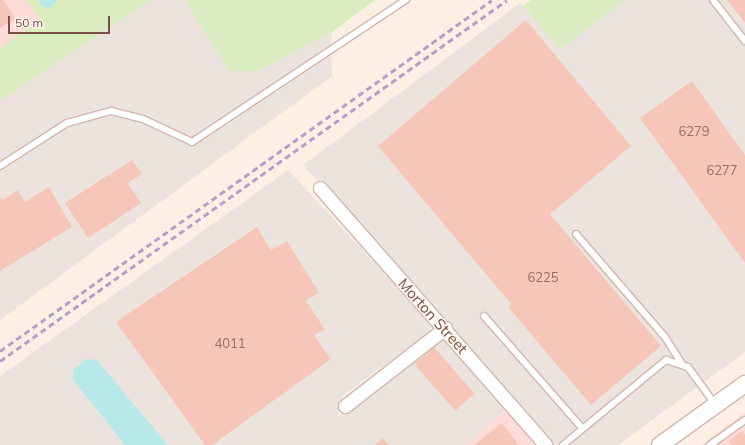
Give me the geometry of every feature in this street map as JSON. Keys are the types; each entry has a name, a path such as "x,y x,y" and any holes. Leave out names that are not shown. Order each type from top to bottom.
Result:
{"street":[{"name":"Morton Street","path":"320,188 546,445"},
{"path":"345,406 444,328"},
{"path":"660,445 745,384"}],"lane":[{"path":"0,166 67,123 111,111 143,119 192,142 406,0"},
{"path":"713,0 745,41"},
{"path":"576,234 665,337 682,364"},
{"path":"484,316 582,428"},
{"path":"563,445 666,360 688,367 716,405"},
{"path":"710,445 745,420"}],"shaded area":[{"path":"0,0 26,0 41,19 0,48"},
{"path":"151,0 185,0 229,71 257,71 331,33 332,76 0,320 0,101"},
{"path":"624,0 745,0 745,352 618,445 557,445 541,432 303,165 520,3 561,49"},
{"path":"288,170 431,324 429,333 343,395 337,418 433,341 445,338 507,409 466,445 168,445 97,360 73,380 125,445 0,445 0,376"},
{"path":"507,409 536,445 466,445"},
{"path":"745,413 745,445 701,445"}],"green space":[{"path":"26,0 38,0 42,6 49,8 58,0 151,0 0,101 0,48 41,19"},
{"path":"185,0 375,0 331,33 257,71 229,71"},
{"path":"531,0 624,0 561,49 523,6"}],"water":[{"path":"38,0 58,0 49,8 42,6"},
{"path":"87,359 97,360 168,445 125,445 73,380 73,370"}],"building":[{"path":"0,0 4,0 15,19 0,28"},
{"path":"727,0 745,0 745,23"},
{"path":"526,20 631,146 550,214 661,346 591,405 508,307 511,304 378,146"},
{"path":"692,81 745,155 745,263 640,118"},
{"path":"132,160 142,174 128,183 141,203 88,238 65,203"},
{"path":"49,187 72,227 0,271 0,197 2,200 18,190 25,202"},
{"path":"257,227 271,250 287,241 319,293 306,300 325,330 314,335 331,359 212,445 205,445 116,322"},
{"path":"434,347 475,394 455,411 414,364"},
{"path":"502,423 519,445 474,445"},
{"path":"742,431 745,434 745,445 732,445 729,441"},
{"path":"383,438 389,445 375,445"}],"railway":[{"path":"0,351 492,0"},
{"path":"0,361 507,0"}]}
